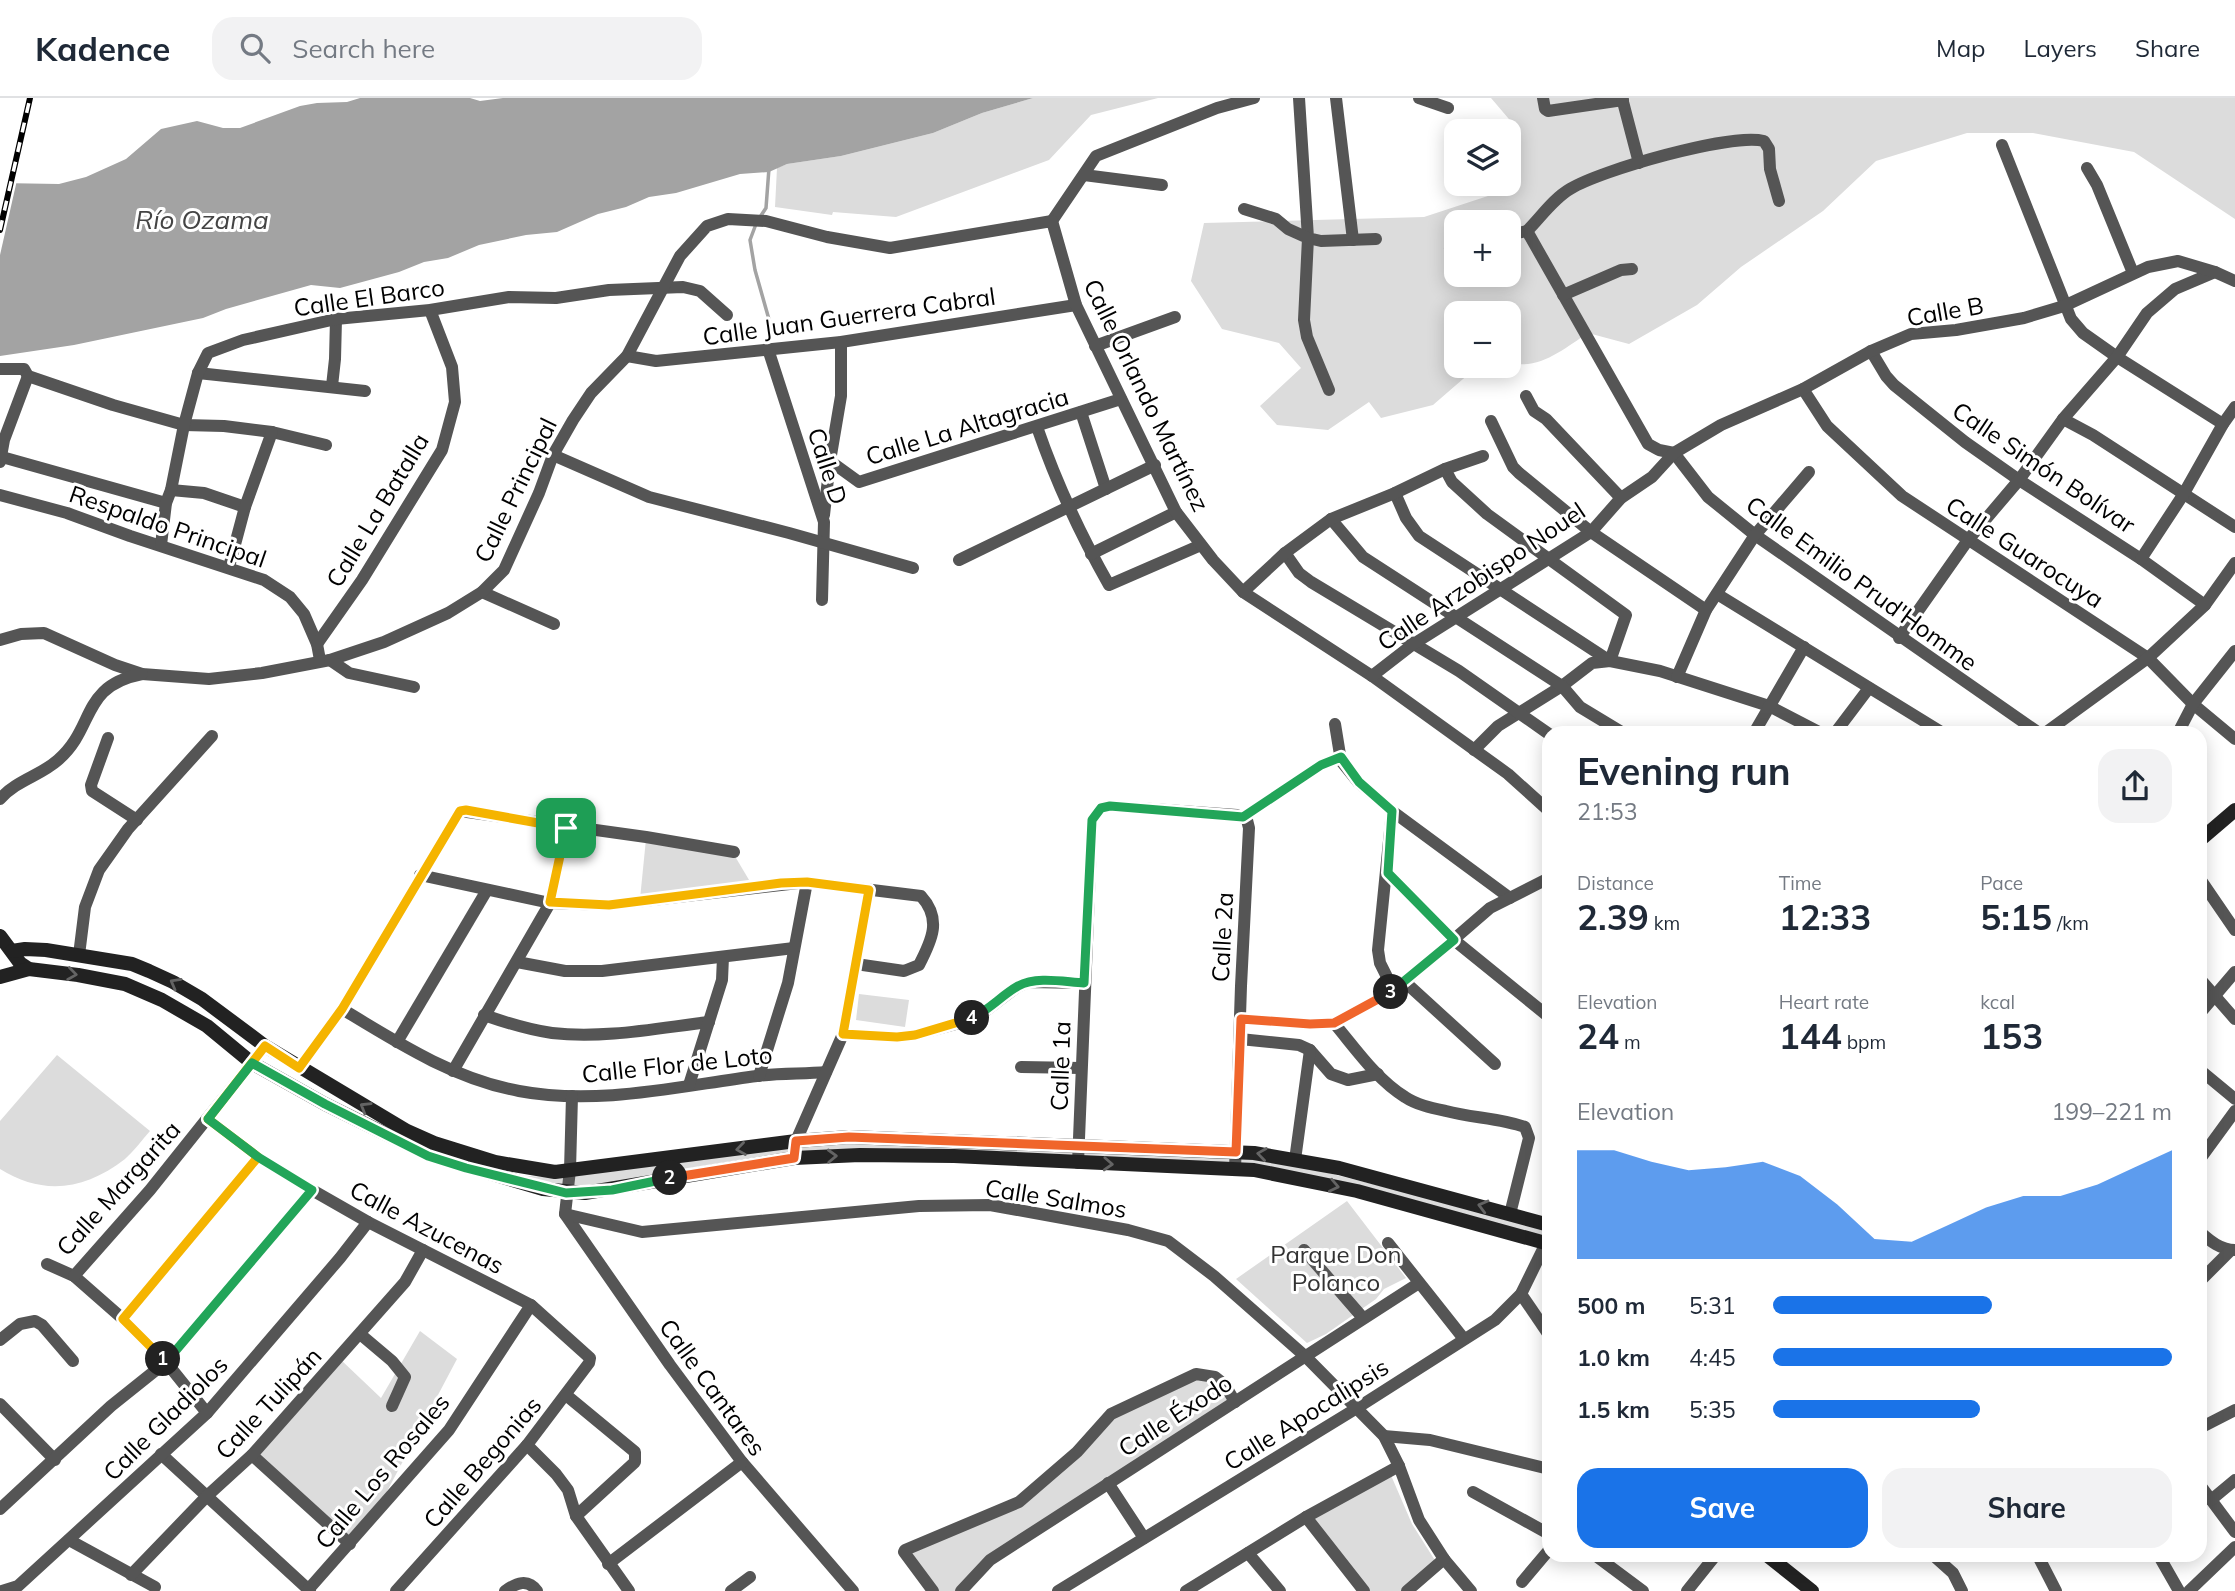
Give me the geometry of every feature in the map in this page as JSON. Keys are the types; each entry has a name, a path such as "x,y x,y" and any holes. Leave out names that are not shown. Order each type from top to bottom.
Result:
{"main road":[{"path":"2207,835 2233,815"},
{"path":"0,936 20,963 29,969"},
{"path":"12,951 47,950 132,964 173,982 202,999 265,1046 398,1126 434,1143 495,1162 555,1172 796,1141 849,1137 1236,1152 1339,1168 1542,1223"},
{"path":"0,977 29,969 125,984 162,1000 206,1026 252,1063 325,1104 428,1156 566,1193 612,1190 794,1158 860,1155 1254,1170 1357,1191 1542,1239"},
{"path":"1776,1562 1812,1591"}],"street":[{"path":"1052,221 1096,156 1217,108 1254,98"},
{"path":"1299,98 1308,238 1304,320 1307,337 1329,390"},
{"path":"1336,98 1353,240"},
{"path":"1419,98 1448,108"},
{"path":"1543,98 1545,110 1548,111 1622,99 1639,163"},
{"path":"1521,232 1527,231 1568,190 1581,183 1683,150 1751,138 1764,141 1769,149 1770,169 1779,201"},
{"path":"2002,145 2071,319 2083,333 2117,357 2223,424"},
{"path":"2087,168 2097,185 2133,273"},
{"path":"1084,175 1161,185"},
{"path":"1244,209 1276,219 1288,229 1321,241 1376,239"},
{"name":"Calle Principal","path":"0,640 21,634 44,634 142,674 209,679 262,673 325,660 384,642 448,613 482,592 504,570 539,494 553,455 591,393 627,356 680,256 706,226 728,219 766,220 827,237 890,248 1052,221"},
{"name":"Calle Orlando Martínez","path":"1052,221 1076,305 1176,512 1201,545 1243,592 1372,676 1508,774 1542,805"},
{"path":"1527,231 1648,444 1674,453"},
{"name":"Calle B","path":"1674,453 1721,425 1803,389 1871,351 1911,334 1956,330 2024,318 2064,306 2148,267 2178,261 2235,281"},
{"path":"1563,295 1621,270 1632,269"},
{"path":"1899,638 1968,540 2019,480 2063,419 2117,357 2147,313 2175,289 2215,272"},
{"name":"Calle El Barco","path":"161,545 166,503 184,425 198,373 208,353 243,340 336,318 430,310 509,297 556,298 609,290 683,287 700,291 727,315"},
{"name":"Calle Juan Guerrera Cabral","path":"627,356 656,361 841,342 1076,305"},
{"name":"Calle La Batalla","path":"317,643 362,580 442,450 455,402 452,368 430,310"},
{"path":"1095,346 1175,317"},
{"path":"332,386 336,318"},
{"path":"824,522 830,461 842,396 841,342"},
{"name":"Calle D","path":"768,349 824,522 821,600"},
{"name":"Calle Simón Bolívar","path":"1871,351 1894,385 1965,442 2205,605"},
{"path":"0,369 24,369 28,376 113,405 184,425 224,426 272,432 326,445"},
{"path":"198,373 365,391"},
{"path":"28,376 4,440 1,459 166,503"},
{"name":"Calle Guarocuya","path":"1803,389 1827,426 1902,496 2148,658 2193,704 2235,739"},
{"path":"1526,396 1534,411 1546,419 1621,498"},
{"name":"Calle La Altagracia","path":"830,461 859,482 1121,399"},
{"path":"2141,559 2235,407"},
{"path":"1081,412 1106,489"},
{"path":"2063,419 2094,435 2235,527"},
{"path":"1491,421 1513,467 1591,532 1706,610"},
{"path":"1037,427 1068,508 1109,585 1201,545"},
{"path":"229,568 245,507 272,432"},
{"name":"Calle Arzobispo Nouel","path":"1372,676 1412,645 1591,532 1621,498 1652,477 1674,453"},
{"name":"Calle Emilio Prud'Homme","path":"1674,453 1708,497 1755,535 2029,726"},
{"path":"553,455 649,497 913,568"},
{"path":"1243,592 1285,553 1331,519 1482,456"},
{"path":"959,561 1155,466"},
{"path":"1445,470 1452,482 1487,514 1626,614 1611,662"},
{"path":"1677,677 1706,610 1755,535 1809,472"},
{"path":"171,489 204,493 245,507"},
{"path":"1395,493 1406,518 1419,536 1611,662"},
{"name":"Respaldo Principal","path":"0,495 67,513 264,580 290,597 304,614 325,660"},
{"path":"1091,554 1176,512"},
{"path":"1331,519 1363,557 1562,686 1580,707 1611,726"},
{"path":"1285,553 1300,573 1311,582 1459,671 1542,729"},
{"path":"2055,726 2148,658 2205,605 2235,563"},
{"path":"482,592 554,624"},
{"path":"1717,594 1931,726"},
{"path":"1758,726 1804,648"},
{"path":"2182,726 2193,704 2235,651"},
{"path":"325,660 349,673 414,687"},
{"path":"1474,750 1498,726 1562,686 1592,663 1636,665 1769,706 1808,726"},
{"path":"0,799 15,785 45,769 65,754 103,691 120,680 142,674"},
{"path":"1840,726 1869,688"},
{"path":"1335,724 1341,757 1359,782 1392,811 1510,898"},
{"path":"79,955 85,907 99,870 137,820 212,736"},
{"path":"108,738 91,785 92,791 137,820"},
{"path":"1240,816 1321,765 1341,757"},
{"name":"Calle 1a","path":"1078,1163 1092,820 1101,808 1110,806 1240,816"},
{"path":"299,1068 342,1009 460,811 734,852"},
{"path":"1392,811 1388,873 1382,900 1378,950 1380,963 1394,991"},
{"name":"Calle 2a","path":"1235,1170 1249,828 1240,816"},
{"path":"453,1071 550,902 566,828"},
{"path":"1388,873 1454,940 1542,1011"},
{"path":"420,875 550,902 609,905 807,882 921,896 934,915 931,942 919,965 904,971 856,964"},
{"path":"1241,1019 1334,1023 1394,991 1490,908 1542,881"},
{"path":"759,1076 788,983 807,882"},
{"path":"397,1042 487,890"},
{"path":"794,1158 796,1141 843,1034 869,890"},
{"path":"2207,890 2235,930"},
{"path":"517,962 585,972 794,948"},
{"path":"690,1085 722,980 723,957"},
{"path":"2207,1004 2235,972"},
{"path":"843,1034 897,1037 915,1035 967,1021 984,1012 1017,987 1029,982 1084,983"},
{"path":"1405,982 1495,1064"},
{"path":"2207,987 2235,1019"},
{"name":"Calle Flor de Loto","path":"342,1009 453,1071 521,1092 572,1096 624,1095 759,1076 826,1073"},
{"path":"484,1016 521,1027 573,1034 649,1030 709,1022"},
{"path":"1334,1023 1378,1074 1404,1097 1420,1104 1525,1127 1529,1138 1510,1214"},
{"path":"1240,1039 1299,1045 1310,1050 1331,1074 1348,1080 1378,1074"},
{"name":"Calle Margarita","path":"47,1264 74,1276 150,1190 265,1046"},
{"path":"1295,1160 1310,1050"},
{"path":"1021,1067 1081,1068"},
{"path":"2207,1076 2235,1099"},
{"path":"565,1213 570,1170 572,1096"},
{"path":"2207,1150 2235,1111"},
{"name":"Calle Azucenas","path":"208,1119 258,1157 312,1190 368,1222 531,1305 586,1355"},
{"path":"2222,1130 2235,1137"},
{"path":"123,1319 258,1157"},
{"path":"0,1509 111,1406 166,1362 312,1190"},
{"name":"Calle Salmos","path":"565,1213 642,1232 919,1206 990,1205 1128,1230 1168,1241 1214,1276 1306,1357 1384,1436 1399,1466 1419,1520 1444,1559 1471,1591"},
{"name":"Calle Cantares","path":"565,1213 670,1365 742,1462 853,1591"},
{"name":"Calle Gladiolos","path":"2,1591 24,1588 69,1540 207,1413 341,1258 368,1222"},
{"path":"2207,1238 2233,1250 2207,1274"},
{"path":"1388,1243 1464,1339"},
{"name":"Calle Tulipán","path":"131,1574 207,1496 252,1455 405,1282 423,1250"},
{"path":"1304,1250 1363,1318"},
{"name":"Calle Apocalipsis","path":"1058,1591 1496,1320 1521,1294 1542,1253"},
{"path":"74,1276 166,1362 207,1413"},
{"name":"Calle Éxodo","path":"961,1591 990,1560 1419,1283"},
{"path":"1521,1294 1542,1325"},
{"name":"Calle Los Rosales","path":"309,1590 449,1430 531,1305"},
{"path":"0,1340 20,1324 35,1321 42,1325 73,1361"},
{"path":"360,1334 392,1361 405,1377 392,1406"},
{"name":"Calle Begonias","path":"397,1591 527,1445 589,1363 590,1359 586,1355"},
{"path":"933,1591 905,1550 1019,1502 1077,1452 1111,1414 1196,1374 1215,1377 1225,1385 1234,1402"},
{"path":"566,1395 635,1452 636,1458 635,1462 576,1516"},
{"path":"0,1404 55,1460"},
{"path":"2207,1424 2235,1410"},
{"path":"1384,1436 1430,1440 1542,1467"},
{"path":"527,1445 568,1490 576,1516 629,1591"},
{"path":"161,1454 309,1590"},
{"path":"252,1455 350,1544"},
{"path":"608,1564 742,1462"},
{"path":"1186,1591 1306,1517 1399,1466"},
{"path":"2211,1500 2235,1480"},
{"path":"1108,1483 1144,1538"},
{"path":"1473,1492 1542,1530"},
{"path":"2207,1495 2235,1532"},
{"path":"1306,1517 1364,1591"},
{"path":"69,1540 155,1587"},
{"path":"2189,1591 2235,1547"},
{"path":"1248,1553 1280,1591"},
{"path":"1522,1582 1542,1558"},
{"path":"1407,1591 1444,1559"},
{"path":"1605,1562 1643,1591"},
{"path":"1687,1591 1710,1562"},
{"path":"1941,1562 1953,1573 1962,1591"},
{"path":"2041,1562 2056,1591"},
{"path":"2162,1562 2179,1591"},
{"path":"731,1591 750,1577"},
{"path":"505,1591 514,1584 526,1582 533,1585 537,1591"}],"green space":[{"path":"1033,98 1158,98 1091,115 1049,160 896,217 833,212 832,215 775,207 777,168 841,156 933,133 982,113"},
{"path":"1491,98 2235,98 2235,219 2134,152 2033,133 1967,133 1876,161 1823,211 1741,267 1697,305 1629,344 1588,333 1550,357 1530,364 1521,364 1521,301 1444,301 1444,378 1464,378 1433,405 1381,418 1369,402 1328,430 1277,425 1260,406 1301,368 1279,343 1222,329 1191,281 1204,223 1424,217 1444,210 1444,287 1521,287 1521,210 1445,210 1488,196 1521,196 1521,119 1509,119"},
{"path":"646,839 733,853 752,885 640,899"},
{"path":"859,994 909,1000 905,1027 856,1020"},
{"path":"57,1055 150,1131 125,1159 110,1169 79,1183 48,1186 16,1178 0,1169 0,1121"},
{"path":"952,1142 1252,1154 1542,1226 1542,1239 1253,1169 798,1158 583,1189 552,1188 514,1175 560,1178 793,1146"},
{"name":"Parque Don Polanco","path":"1347,1201 1406,1278 1384,1289 1376,1299 1326,1334 1307,1343 1236,1279"},
{"path":"420,1331 457,1359 375,1514 350,1542 255,1456 341,1360 381,1398"},
{"path":"1197,1377 1214,1380 1231,1401 989,1557 959,1591 936,1591 904,1552 1021,1504 1113,1416"},
{"path":"1390,1473 1412,1524 1436,1562 1402,1591 1367,1591 1311,1519"}],"water":[{"name":"Río Ozama","path":"360,98 470,98 480,101 503,98 1033,98 982,113 933,133 841,156 787,164 769,172 740,174 676,193 649,197 626,207 598,214 557,232 526,235 479,245 448,258 424,262 399,272 340,288 311,285 203,318 74,345 0,356 0,183 59,184 86,177 126,159 161,129 197,121 223,128 240,128 300,106 347,102"}],"pier":[{"path":"0,179 17,180 0,255"}],"waterway":[{"path":"760,217 766,208 769,168"},
{"path":"756,224 750,240 755,270 772,330"}],"railway":[{"path":"0,230 30,98"}],"route":[{"path":"566,828 460,811 342,1009 299,1068 265,1046 208,1119 258,1157 123,1319 166,1362 312,1190 258,1157 208,1119 252,1063 325,1104 428,1156 566,1193 612,1190 794,1158 796,1141 849,1137 1236,1152 1241,1019 1334,1023 1394,991 1454,940 1388,873 1392,811 1359,782 1341,761 1341,757 1321,765 1243,817 1110,806 1101,808 1092,820 1084,983 1029,982 1017,987 984,1012 967,1021 915,1035 897,1037 843,1034 869,890 807,882 609,905 550,902 566,828"}]}
